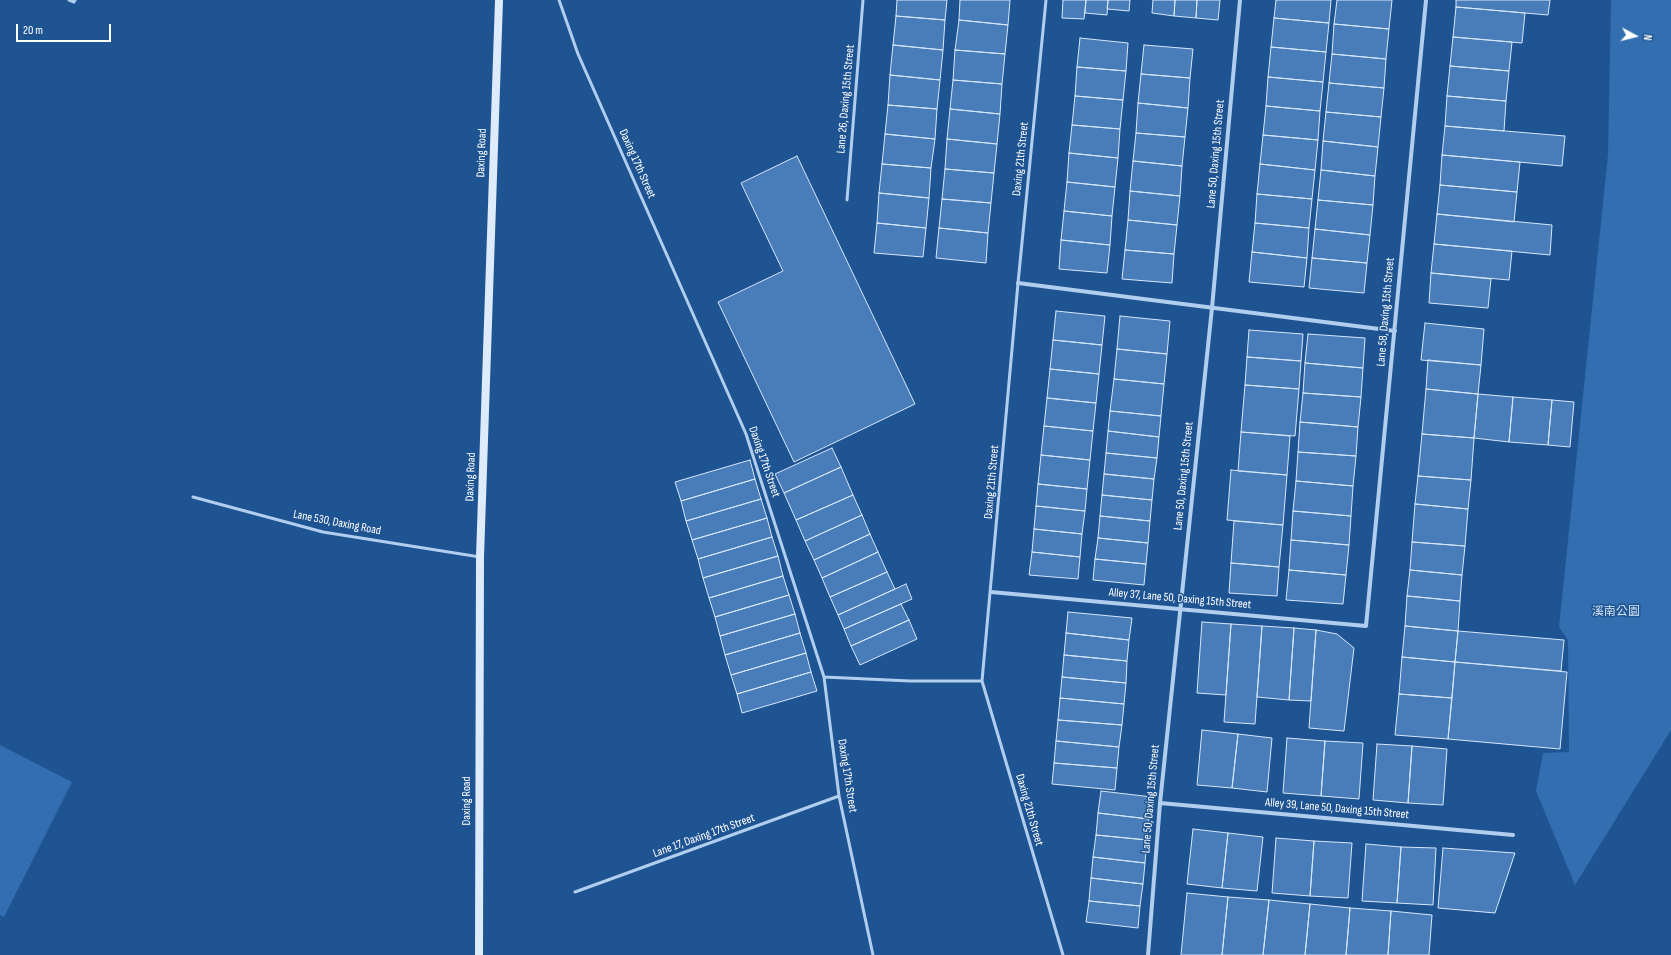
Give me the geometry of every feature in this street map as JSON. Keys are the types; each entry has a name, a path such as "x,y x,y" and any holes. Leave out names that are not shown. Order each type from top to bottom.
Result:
{"main road":[{"name":"Daxing Road","path":"479,955 480,557 499,0"}],"street":[{"name":"Lane 50, Daxing 15th Street","path":"1148,955 1160,803 1212,308 1240,0"},
{"name":"Lane 58, Daxing 15th Street","path":"1366,626 1426,0"},
{"path":"1018,283 1395,331"},
{"name":"Alley 37, Lane 50, Daxing 15th Street","path":"991,592 1366,626"},
{"name":"Alley 39, Lane 50, Daxing 15th Street","path":"1160,803 1513,834"}],"lane":[{"path":"69,0 74,2 76,0"},
{"name":"Daxing 17th Street","path":"559,0 578,54 746,434 824,677 839,796 873,955"},
{"name":"Lane 26, Daxing 15th Street","path":"847,200 863,0"},
{"name":"Daxing 21th Street","path":"1046,0 1018,283 982,681 1063,955"},
{"name":"Lane 530, Daxing Road","path":"193,497 323,532 480,557"},
{"path":"824,677 910,682 982,681"},
{"name":"Lane 17, Daxing 17th Street","path":"575,892 839,796"}],"green space":[{"name":"溪南公園","path":"1611,0 1671,0 1671,730 1575,885 1536,791 1543,753 1569,752 1568,640 1559,627 1608,155"},
{"path":"0,745 72,782 4,917 0,915"}],"building":[{"path":"897,0 947,0 945,20 896,16"},
{"path":"960,0 1010,0 1008,25 959,20"},
{"path":"1063,0 1086,0 1084,19 1062,18"},
{"path":"1086,0 1108,0 1107,15 1085,13"},
{"path":"1108,0 1130,0 1129,11 1107,9"},
{"path":"1153,0 1175,0 1174,16 1152,13"},
{"path":"1175,0 1197,0 1196,18 1174,16"},
{"path":"1197,0 1220,0 1218,20 1196,18"},
{"path":"1276,0 1331,0 1329,23 1274,18"},
{"path":"1337,0 1392,0 1389,29 1334,24"},
{"path":"1456,0 1550,0 1548,15 1456,7"},
{"path":"1456,7 1525,13 1522,43 1453,37"},
{"path":"896,16 945,20 943,50 893,45"},
{"path":"1274,18 1329,23 1326,52 1271,47"},
{"path":"959,20 1008,25 1005,54 955,50"},
{"path":"1334,24 1389,29 1386,59 1332,54"},
{"path":"1453,37 1512,42 1509,71 1450,66"},
{"path":"1080,38 1128,43 1126,71 1077,67"},
{"path":"893,45 943,50 940,80 890,75"},
{"path":"1144,45 1193,49 1190,78 1141,74"},
{"path":"1271,47 1326,52 1323,82 1268,77"},
{"path":"955,50 1005,54 1002,84 953,80"},
{"path":"1332,54 1386,59 1384,88 1329,83"},
{"path":"1450,66 1509,71 1506,101 1447,96"},
{"path":"1077,67 1126,71 1123,100 1075,96"},
{"path":"1141,74 1190,78 1188,108 1138,103"},
{"path":"890,75 940,80 937,109 888,105"},
{"path":"1268,77 1323,82 1320,111 1266,106"},
{"path":"953,80 1002,84 1000,114 950,109"},
{"path":"1329,83 1384,88 1381,117 1326,112"},
{"path":"1075,96 1123,100 1120,129 1072,125"},
{"path":"1447,96 1506,101 1504,131 1445,126"},
{"path":"1138,103 1188,108 1185,137 1136,133"},
{"path":"888,105 937,109 935,139 885,134"},
{"path":"1266,106 1320,111 1318,140 1263,135"},
{"path":"950,109 1000,114 997,144 947,139"},
{"path":"1326,112 1381,117 1378,147 1323,141"},
{"path":"1072,125 1120,129 1118,158 1069,153"},
{"path":"1445,126 1565,136 1562,166 1442,155"},
{"path":"1136,133 1185,137 1182,166 1133,161"},
{"path":"885,134 935,139 931,168 882,164"},
{"path":"1263,135 1318,140 1315,170 1260,164"},
{"path":"947,139 997,144 994,173 945,169"},
{"path":"1323,141 1378,147 1375,176 1321,170"},
{"path":"1069,153 1118,158 1115,187 1067,182"},
{"path":"1442,155 1520,162 1517,192 1440,185"},
{"path":"797,156 915,404 794,462 718,302 783,271 741,183"},
{"path":"1133,161 1182,166 1180,196 1130,191"},
{"path":"882,164 931,168 929,198 879,193"},
{"path":"1260,164 1315,170 1312,199 1257,194"},
{"path":"945,169 994,173 991,203 942,199"},
{"path":"1321,170 1375,176 1373,205 1318,200"},
{"path":"1067,182 1115,187 1112,216 1064,211"},
{"path":"1440,185 1517,192 1514,222 1437,214"},
{"path":"1130,191 1180,196 1177,225 1128,220"},
{"path":"879,193 929,198 926,228 877,223"},
{"path":"1257,194 1312,199 1309,228 1255,223"},
{"path":"942,199 991,203 988,233 939,228"},
{"path":"1318,200 1373,205 1370,235 1315,229"},
{"path":"1064,211 1112,216 1110,245 1061,240"},
{"path":"1437,214 1552,225 1550,255 1434,244"},
{"path":"1128,220 1177,225 1174,254 1125,250"},
{"path":"877,223 926,228 923,257 874,253"},
{"path":"1255,223 1309,228 1307,258 1252,252"},
{"path":"939,228 988,233 986,263 936,258"},
{"path":"1315,229 1370,235 1367,263 1312,258"},
{"path":"1061,240 1110,245 1107,273 1059,269"},
{"path":"1434,244 1512,251 1509,280 1431,273"},
{"path":"1125,250 1174,254 1172,283 1122,279"},
{"path":"1252,252 1307,258 1304,287 1249,282"},
{"path":"1312,258 1367,263 1364,293 1309,288"},
{"path":"1431,273 1491,279 1488,308 1429,303"},
{"path":"1056,311 1105,316 1102,345 1053,340"},
{"path":"1120,316 1170,321 1167,354 1117,349"},
{"path":"1425,323 1484,329 1481,365 1421,360"},
{"path":"1249,330 1303,334 1301,361 1247,357"},
{"path":"1308,334 1365,338 1363,368 1305,363"},
{"path":"1053,340 1102,345 1099,374 1050,369"},
{"path":"1117,349 1167,354 1164,384 1114,379"},
{"path":"1247,357 1301,361 1299,389 1245,385"},
{"path":"1428,360 1481,365 1478,394 1426,389"},
{"path":"1305,363 1363,368 1361,397 1303,393"},
{"path":"1050,369 1099,374 1096,403 1047,398"},
{"path":"1114,379 1164,384 1161,416 1110,411"},
{"path":"1245,385 1299,389 1295,436 1241,432"},
{"path":"1426,389 1478,394 1474,438 1422,434"},
{"path":"1303,393 1361,397 1358,427 1300,422"},
{"path":"1478,394 1513,397 1509,442 1474,438"},
{"path":"1513,397 1552,400 1548,445 1509,442"},
{"path":"1047,398 1096,403 1093,431 1044,426"},
{"path":"1552,400 1574,402 1570,447 1548,445"},
{"path":"1110,411 1161,416 1159,437 1108,431"},
{"path":"1300,422 1358,427 1356,456 1298,452"},
{"path":"1044,426 1093,431 1090,460 1041,455"},
{"path":"1108,431 1159,437 1157,458 1106,453"},
{"path":"1241,432 1290,436 1287,475 1238,471"},
{"path":"1422,434 1474,438 1471,480 1418,476"},
{"path":"832,448 841,467 784,493 775,474"},
{"path":"1298,452 1356,456 1353,486 1296,481"},
{"path":"1106,453 1157,458 1154,479 1104,474"},
{"path":"1041,455 1090,460 1087,489 1038,484"},
{"path":"750,460 755,479 681,501 675,482"},
{"path":"841,467 853,495 796,520 784,493"},
{"path":"1231,470 1287,475 1283,525 1227,520"},
{"path":"1104,474 1154,479 1152,500 1102,495"},
{"path":"1418,476 1471,480 1468,509 1415,504"},
{"path":"755,479 761,499 686,521 681,501"},
{"path":"1296,481 1353,486 1351,516 1293,511"},
{"path":"1038,484 1087,489 1085,511 1036,506"},
{"path":"853,495 862,515 805,541 796,520"},
{"path":"1102,495 1152,500 1150,521 1100,516"},
{"path":"761,499 767,518 692,540 686,521"},
{"path":"1415,504 1468,509 1465,546 1412,542"},
{"path":"1036,506 1085,511 1082,534 1034,529"},
{"path":"1293,511 1351,516 1349,545 1291,540"},
{"path":"862,515 870,534 814,560 805,541"},
{"path":"1100,516 1150,521 1148,543 1098,538"},
{"path":"767,518 772,537 698,559 692,540"},
{"path":"1234,521 1283,525 1279,567 1231,563"},
{"path":"1034,529 1082,534 1080,557 1032,552"},
{"path":"870,534 878,552 822,578 814,560"},
{"path":"772,537 778,556 703,578 698,559"},
{"path":"1098,538 1148,543 1146,564 1095,559"},
{"path":"1291,540 1349,545 1346,575 1289,570"},
{"path":"1412,542 1465,546 1462,575 1410,570"},
{"path":"878,552 887,572 830,597 822,578"},
{"path":"1032,552 1080,557 1078,579 1029,575"},
{"path":"778,556 783,576 709,598 703,578"},
{"path":"1095,559 1146,564 1144,585 1093,580"},
{"path":"1231,563 1279,567 1277,596 1229,593"},
{"path":"1289,570 1346,575 1343,604 1286,600"},
{"path":"1410,570 1462,575 1460,601 1407,596"},
{"path":"887,572 895,589 838,615 830,597"},
{"path":"783,576 789,595 715,617 709,598"},
{"path":"906,584 912,599 844,629 838,615"},
{"path":"789,595 795,614 720,636 715,617"},
{"path":"1407,596 1460,601 1458,631 1405,626"},
{"path":"901,604 909,620 851,646 844,629"},
{"path":"1068,612 1132,618 1129,640 1066,633"},
{"path":"795,614 800,633 725,655 720,636"},
{"path":"909,620 917,639 860,665 851,646"},
{"path":"1202,622 1231,624 1226,695 1197,693"},
{"path":"1231,624 1262,626 1255,724 1224,722"},
{"path":"1262,626 1294,628 1289,700 1257,697"},
{"path":"1405,626 1458,631 1455,662 1402,657"},
{"path":"1294,628 1316,630 1311,701 1289,700"},
{"path":"1316,630 1337,634 1354,648 1344,731 1309,728"},
{"path":"1458,631 1564,640 1561,671 1455,662"},
{"path":"800,633 806,653 731,675 725,655"},
{"path":"1066,633 1129,640 1127,661 1064,655"},
{"path":"806,653 811,672 737,694 731,675"},
{"path":"1064,655 1127,661 1126,683 1062,677"},
{"path":"1402,657 1455,662 1452,698 1399,694"},
{"path":"1455,662 1567,672 1560,749 1448,739"},
{"path":"811,672 817,691 742,713 737,694"},
{"path":"1062,677 1126,683 1124,704 1060,698"},
{"path":"1399,694 1452,698 1448,739 1395,735"},
{"path":"1060,698 1124,704 1122,725 1058,720"},
{"path":"1058,720 1122,725 1119,747 1056,741"},
{"path":"1202,730 1238,734 1232,788 1197,785"},
{"path":"1238,734 1272,738 1267,792 1232,788"},
{"path":"1287,738 1325,741 1321,796 1283,793"},
{"path":"1056,741 1119,747 1117,768 1054,763"},
{"path":"1325,741 1363,743 1359,799 1321,796"},
{"path":"1377,744 1412,746 1408,803 1373,800"},
{"path":"1412,746 1447,749 1443,805 1408,803"},
{"path":"1054,763 1117,768 1115,790 1052,784"},
{"path":"1101,791 1152,797 1149,819 1098,813"},
{"path":"1098,813 1149,819 1147,840 1096,835"},
{"path":"1193,829 1228,833 1222,888 1187,884"},
{"path":"1228,833 1263,837 1257,891 1222,888"},
{"path":"1096,835 1147,840 1145,863 1093,857"},
{"path":"1276,838 1314,841 1310,896 1272,893"},
{"path":"1314,841 1352,843 1348,898 1310,896"},
{"path":"1366,844 1401,847 1397,903 1362,901"},
{"path":"1401,847 1436,848 1433,905 1397,903"},
{"path":"1443,848 1515,853 1495,913 1438,908"},
{"path":"1093,857 1145,863 1143,884 1091,878"},
{"path":"1091,878 1143,884 1140,906 1089,901"},
{"path":"1187,893 1228,897 1222,955 1181,955"},
{"path":"1228,897 1269,900 1263,955 1222,955"},
{"path":"1269,900 1310,904 1305,955 1263,955"},
{"path":"1089,901 1140,906 1138,928 1086,922"},
{"path":"1310,904 1350,908 1346,955 1305,955"},
{"path":"1350,908 1391,911 1388,955 1346,955"},
{"path":"1391,911 1432,915 1429,955 1388,955"}]}
